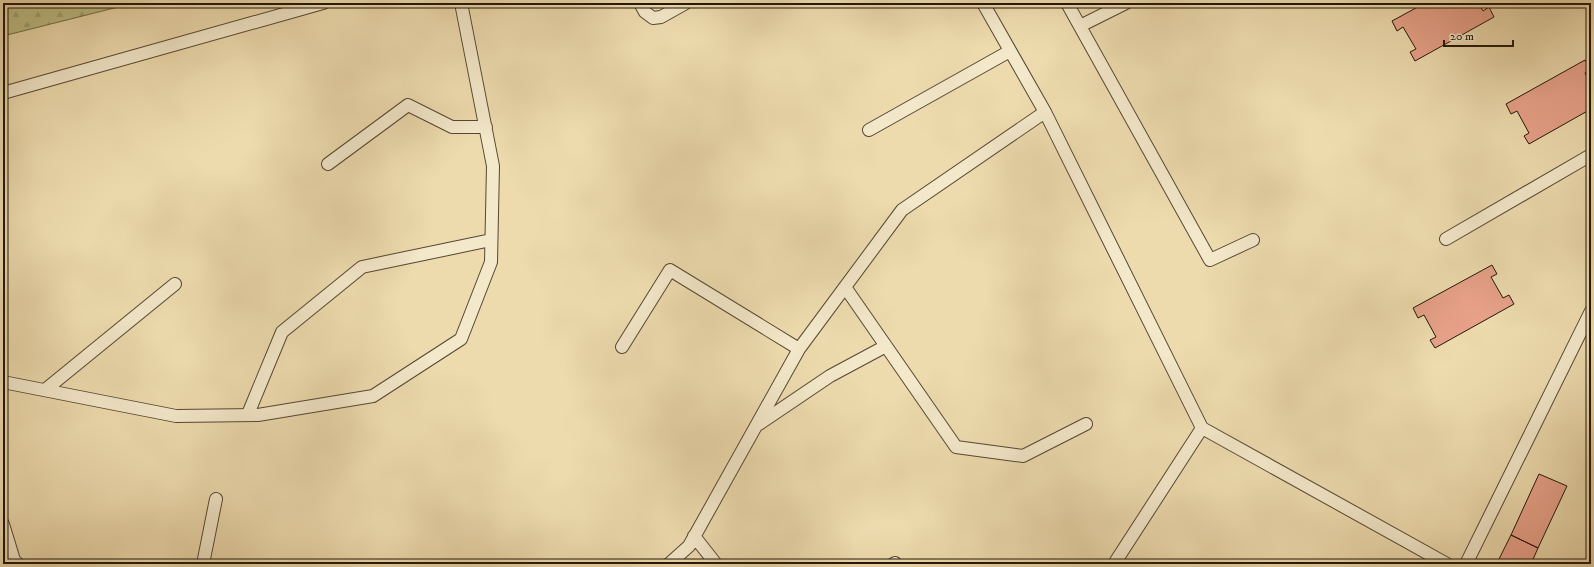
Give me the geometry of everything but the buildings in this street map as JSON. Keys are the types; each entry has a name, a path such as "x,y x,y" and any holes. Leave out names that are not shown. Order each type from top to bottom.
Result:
{"lane":[{"path":"3,93 323,3"},
{"path":"3,382 176,416 258,414 373,396 461,339 491,262 493,166 460,3"},
{"path":"640,3 645,12 652,18 661,17 686,3"},
{"path":"983,3 1045,112 1202,428 1447,564"},
{"path":"1067,3 1210,260 1253,240"},
{"path":"1080,26 1126,3"},
{"path":"869,130 1010,50"},
{"path":"328,164 408,105 452,127 486,127"},
{"path":"669,564 689,546 799,349 902,210 1045,112"},
{"path":"1446,239 1591,155"},
{"path":"248,414 282,332 362,267 491,240"},
{"path":"622,347 670,270 799,349"},
{"path":"44,390 175,284"},
{"path":"845,287 956,447 1023,456 1086,424"},
{"path":"1466,564 1591,311"},
{"path":"756,426 830,376 886,346"},
{"path":"1114,564 1202,428"},
{"path":"203,564 216,499"},
{"path":"3,524 14,560 18,564"},
{"path":"694,536 716,564"}],"green space":[{"path":"3,3 134,3 3,36"}]}
